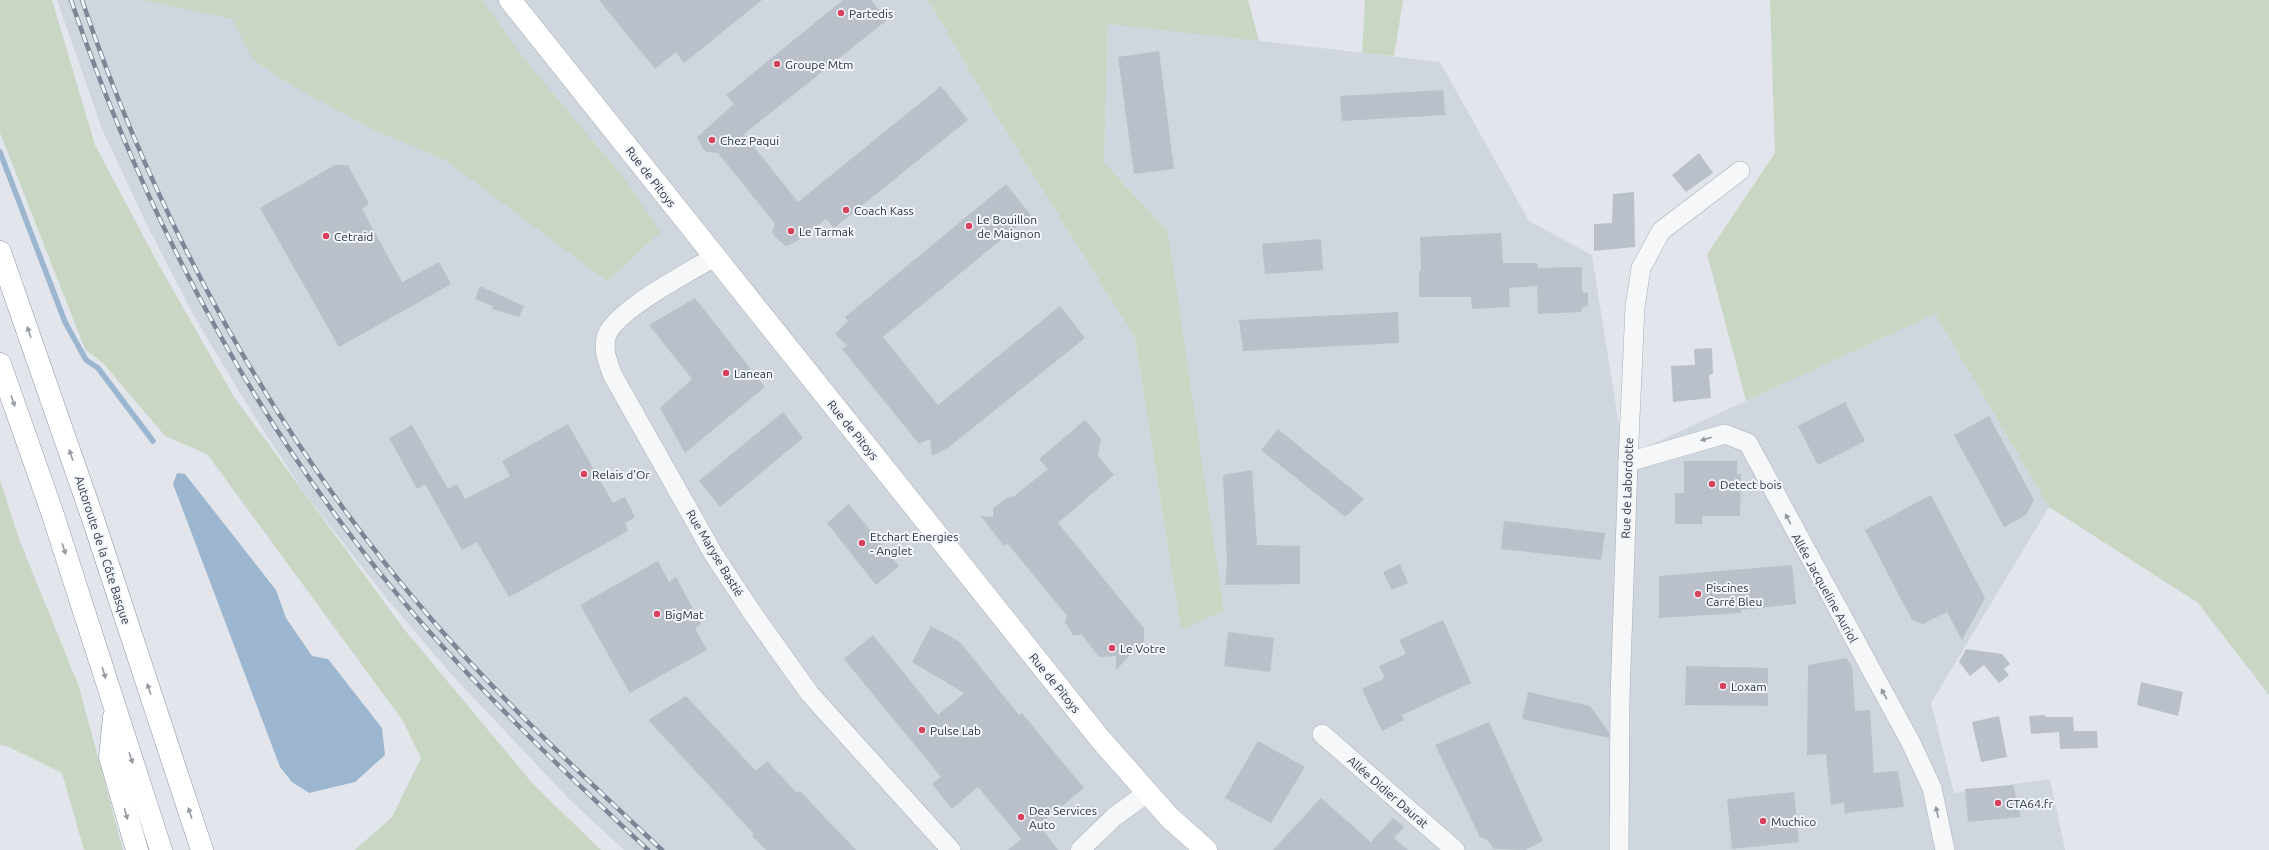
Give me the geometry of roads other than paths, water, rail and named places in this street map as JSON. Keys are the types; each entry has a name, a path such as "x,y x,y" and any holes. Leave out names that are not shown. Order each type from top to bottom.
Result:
{"main road":[{"name":"Rue de Pitoys","path":"510,0 1101,740 1170,818 1206,850"},
{"name":"Autoroute de la Côte Basque","path":"0,252 90,511 202,850"},
{"path":"0,364 52,512 161,850"},
{"path":"115,708 110,757 137,850"}],"street":[{"name":"Rue de Labordotte","path":"1619,850 1620,697 1628,462 1635,307 1641,268 1661,231 1740,171"},
{"name":"Rue Maryse Bastié","path":"714,257 644,300 615,321 606,337 605,352 612,374 714,555 753,614 810,694 952,850"},
{"name":"Allée Jacqueline Auriol","path":"1628,462 1725,434 1748,443 1911,743 1932,788 1945,850"},
{"name":"Allée Didier Daurat","path":"1322,734 1455,850"},
{"path":"1080,850 1114,817 1147,793"}],"water":[{"path":"177,473 185,474 276,590 286,618 312,656 328,659 382,728 385,755 355,782 309,793 292,782 280,767 173,484"}],"waterway":[{"path":"0,152 65,322 86,360 98,368 153,441"}],"railway":[{"path":"71,0 102,85 137,169 176,252 218,332 264,410 314,486 368,558 426,628 535,742 648,850"},
{"path":"82,0 112,84 147,167 185,248 227,327 273,405 323,479 376,552 433,621 487,681 515,710 662,850"}],"place":[{"name":"Partedis","path":"841,13"},
{"name":"Groupe Mtm","path":"777,64"},
{"name":"Chez Paqui","path":"712,140"},
{"name":"Coach Kass","path":"846,210"},
{"name":"Le Bouillon de Maignon","path":"969,226"},
{"name":"Le Tarmak","path":"791,231"},
{"name":"Cetraid","path":"326,236"},
{"name":"Lanean","path":"726,373"},
{"name":"Relais d'Or","path":"584,474"},
{"name":"Detect bois","path":"1712,484"},
{"name":"Etchart Energies - Anglet","path":"862,543"},
{"name":"Piscines Carré Bleu","path":"1698,594"},
{"name":"BigMat","path":"657,614"},
{"name":"Le Votre","path":"1112,648"},
{"name":"Loxam","path":"1723,686"},
{"name":"Pulse Lab","path":"922,730"},
{"name":"CTA64.fr","path":"1998,803"},
{"name":"Dea Services Auto","path":"1021,817"},
{"name":"Muchico","path":"1763,821"}]}
